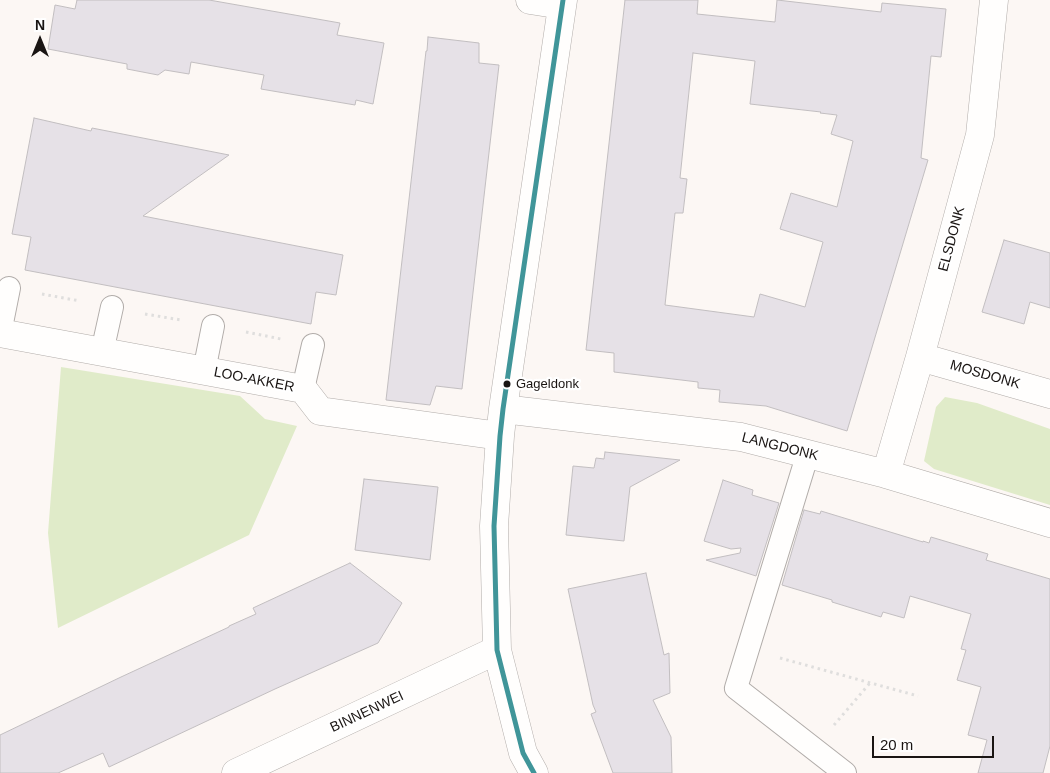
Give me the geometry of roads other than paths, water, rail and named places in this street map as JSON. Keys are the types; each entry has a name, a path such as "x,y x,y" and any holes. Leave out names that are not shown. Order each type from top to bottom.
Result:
{"street":[{"path":"530,0 562,3 502,409 494,526 497,650 523,753 534,773"},
{"name":"ELSDONK","path":"886,474 980,135 994,0"},
{"name":"LOO-AKKER","path":"0,333 303,389 320,411 500,436"},
{"name":"MOSDONK","path":"920,356 1050,394"},
{"name":"LANGDONK","path":"502,409 742,437 886,474 1050,523"},
{"name":"BINNENWEI","path":"236,773 497,650"}],"lane":[{"path":"0,333 9,288"},
{"path":"102,352 112,307"},
{"path":"204,371 213,326"},
{"path":"303,389 313,345"},
{"path":"808,453 736,688 845,773"}],"place":[{"name":"Gageldonk","path":"507,384"}]}
